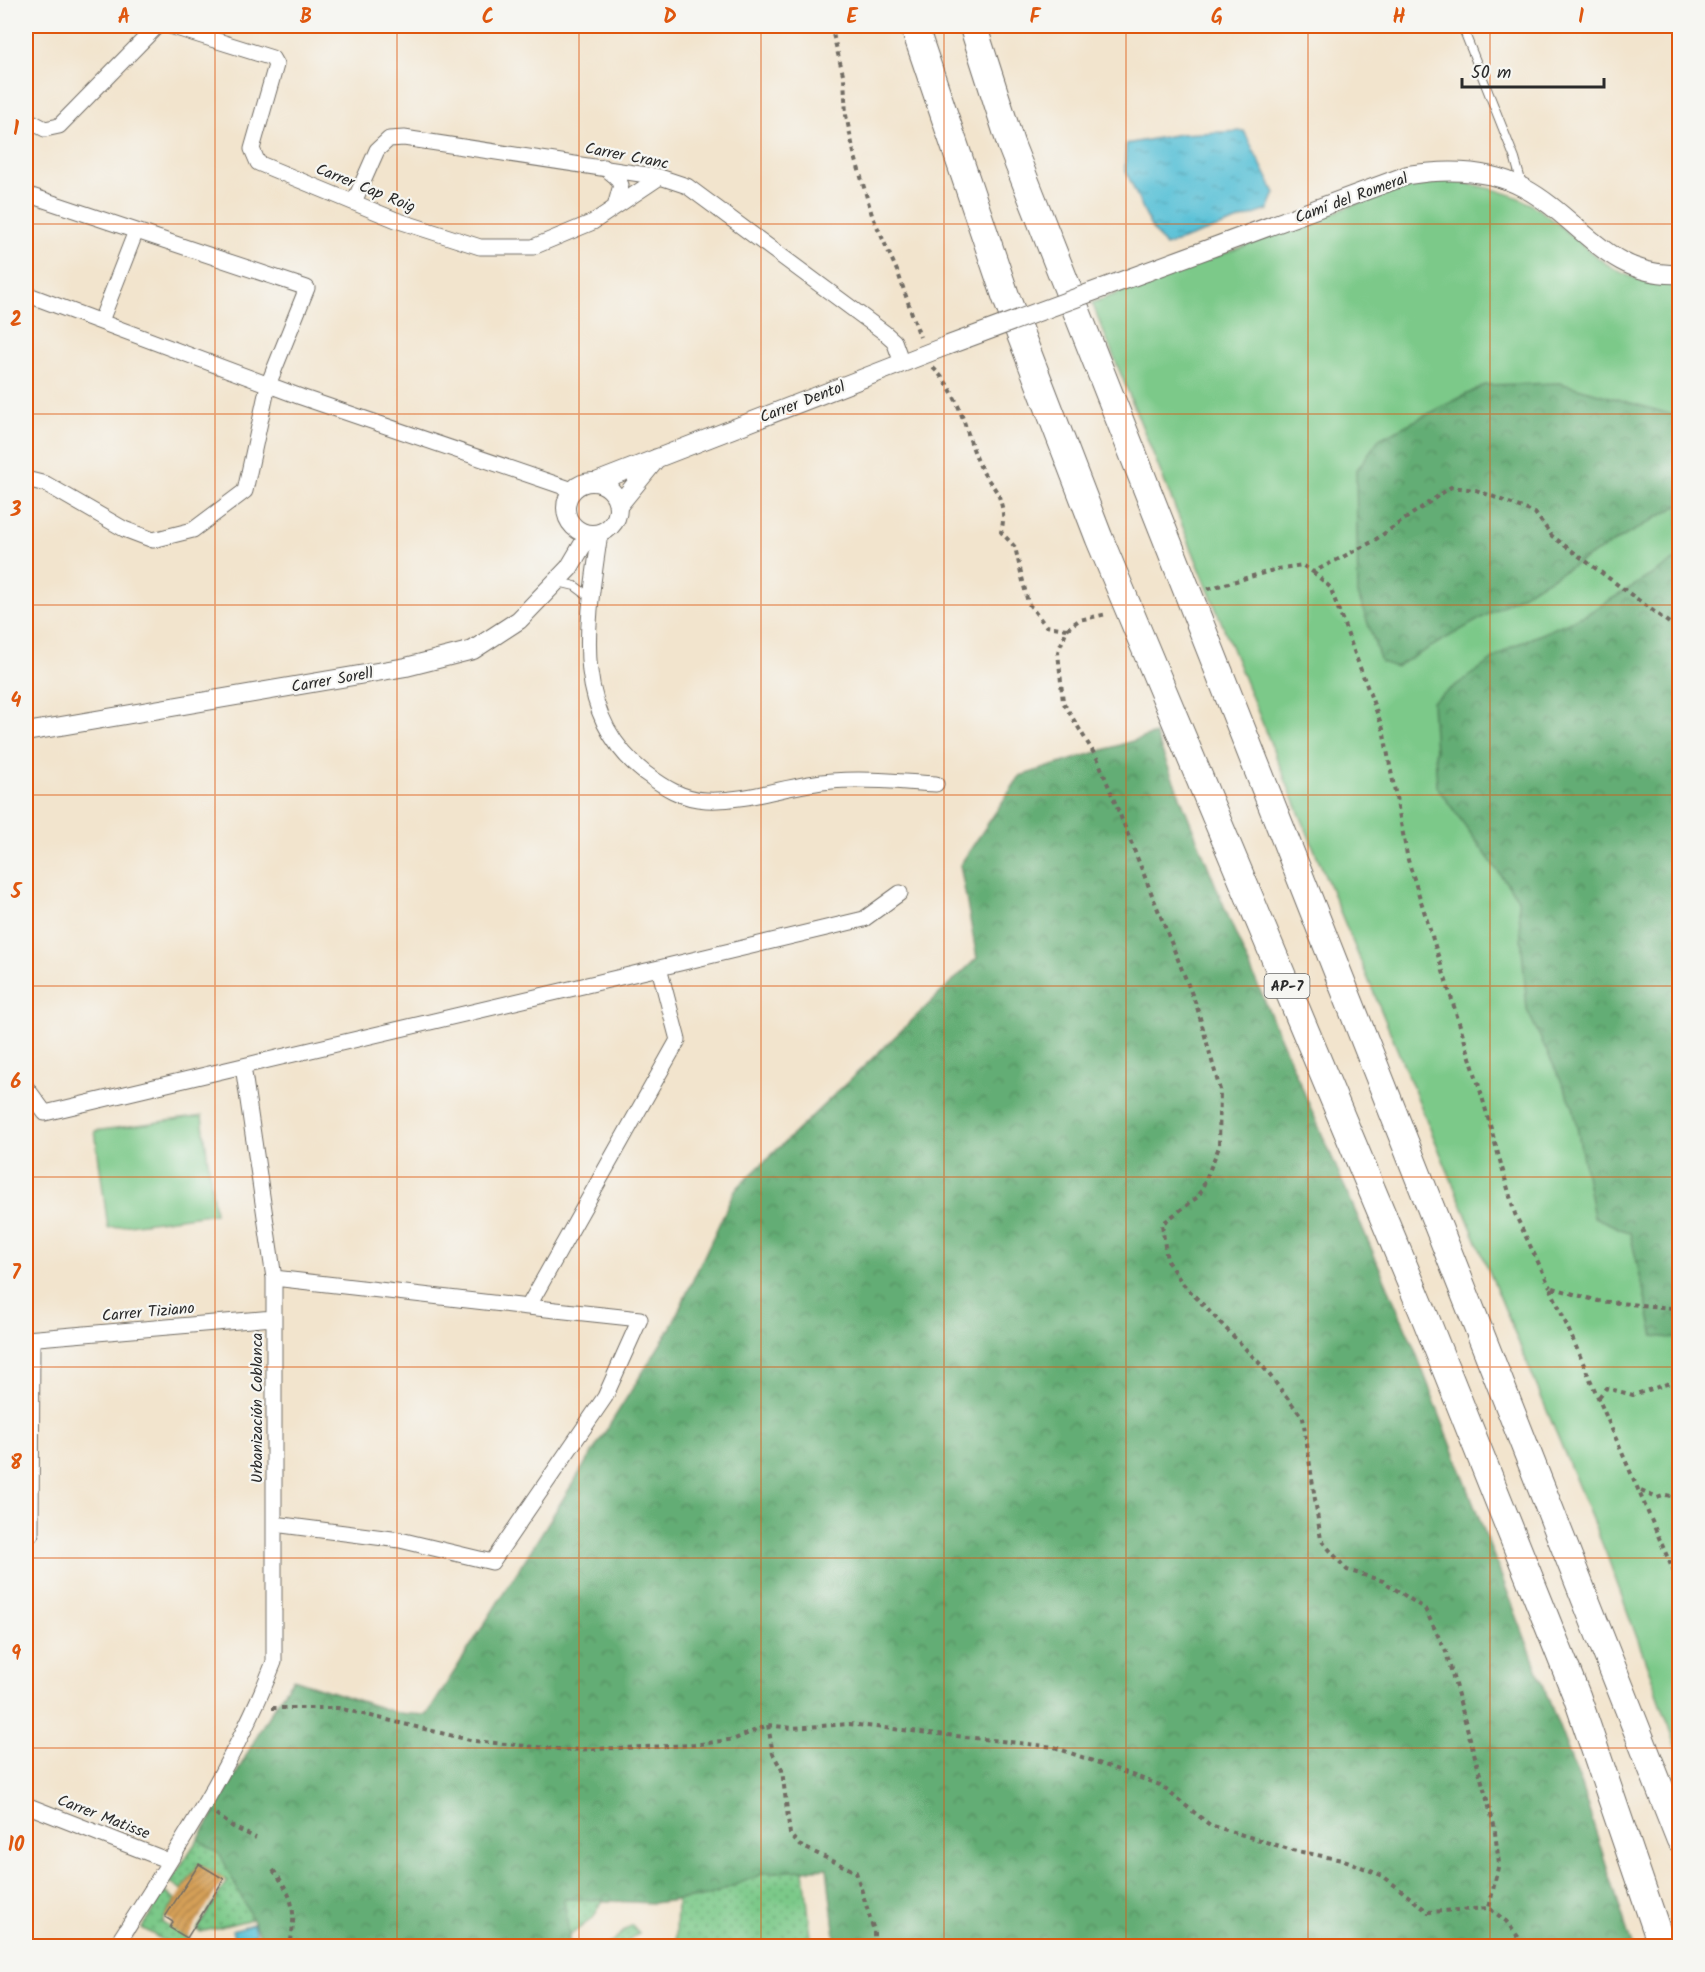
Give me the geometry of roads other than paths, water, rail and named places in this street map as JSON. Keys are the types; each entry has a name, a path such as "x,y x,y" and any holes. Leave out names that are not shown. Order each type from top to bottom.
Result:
{"highway":[{"name":"AP-7","path":"914,26 1006,297 1099,538 1432,1334 1577,1697 1662,1947"},
{"path":"973,26 1011,144 1680,1839"}],"street":[{"path":"26,119 45,129 59,126 157,26"},
{"name":"Carrer Cap Roig","path":"170,26 272,58 276,64 252,149 258,163 396,220 480,247 533,247 593,222 653,175"},
{"name":"Carrer Cranc","path":"354,202 377,150 389,139 404,138 653,175 687,186 885,333 894,341 902,363"},
{"path":"604,167 616,177 621,185 615,207"},
{"name":"Camí del Romeral","path":"946,346 1408,175 1437,170 1496,177 1523,187 1549,203 1613,257 1632,268 1648,273 1680,274"},
{"path":"26,194 307,288 268,385 245,490 192,530 153,540 124,529 46,484 26,479"},
{"path":"101,321 136,231"},
{"path":"26,294 268,385 573,490"},
{"name":"Carrer Dentol","path":"596,482 946,346"},
{"name":"Carrer Dentol","path":"618,506 658,457"},
{"path":"596,482 611,490 618,506 614,522 595,533 575,528 566,514 566,505 573,490 579,485 596,482"},
{"path":"595,533 591,598 592,685 596,706 604,726 617,745 638,766 677,794 704,800 726,800 831,781 936,784"},
{"name":"Carrer Sorell","path":"26,732 406,667 473,650 519,620 569,568 595,533"},
{"path":"26,1087 45,1113 864,919 900,893"},
{"path":"528,1307 678,1040 659,968"},
{"name":"Urbanización Coblanca","path":"116,1947 204,1804 256,1709 274,1662 274,1278 243,1066"},
{"path":"274,1278 640,1319 605,1397 492,1562 400,1540 274,1524"},
{"name":"Carrer Tiziano","path":"29,1339 273,1318"},
{"path":"26,1534 31,1534 29,1339"},
{"name":"Carrer Matisse","path":"26,1805 169,1861"}],"lane":[{"path":"1462,26 1515,159 1523,187"},
{"path":"556,582 575,586 591,598"}],"water":[{"path":"1244,131 1275,193 1268,210 1165,246 1151,227 1125,169 1126,144 1180,134"},
{"path":"253,1924 256,1934 235,1941 232,1930"}]}
